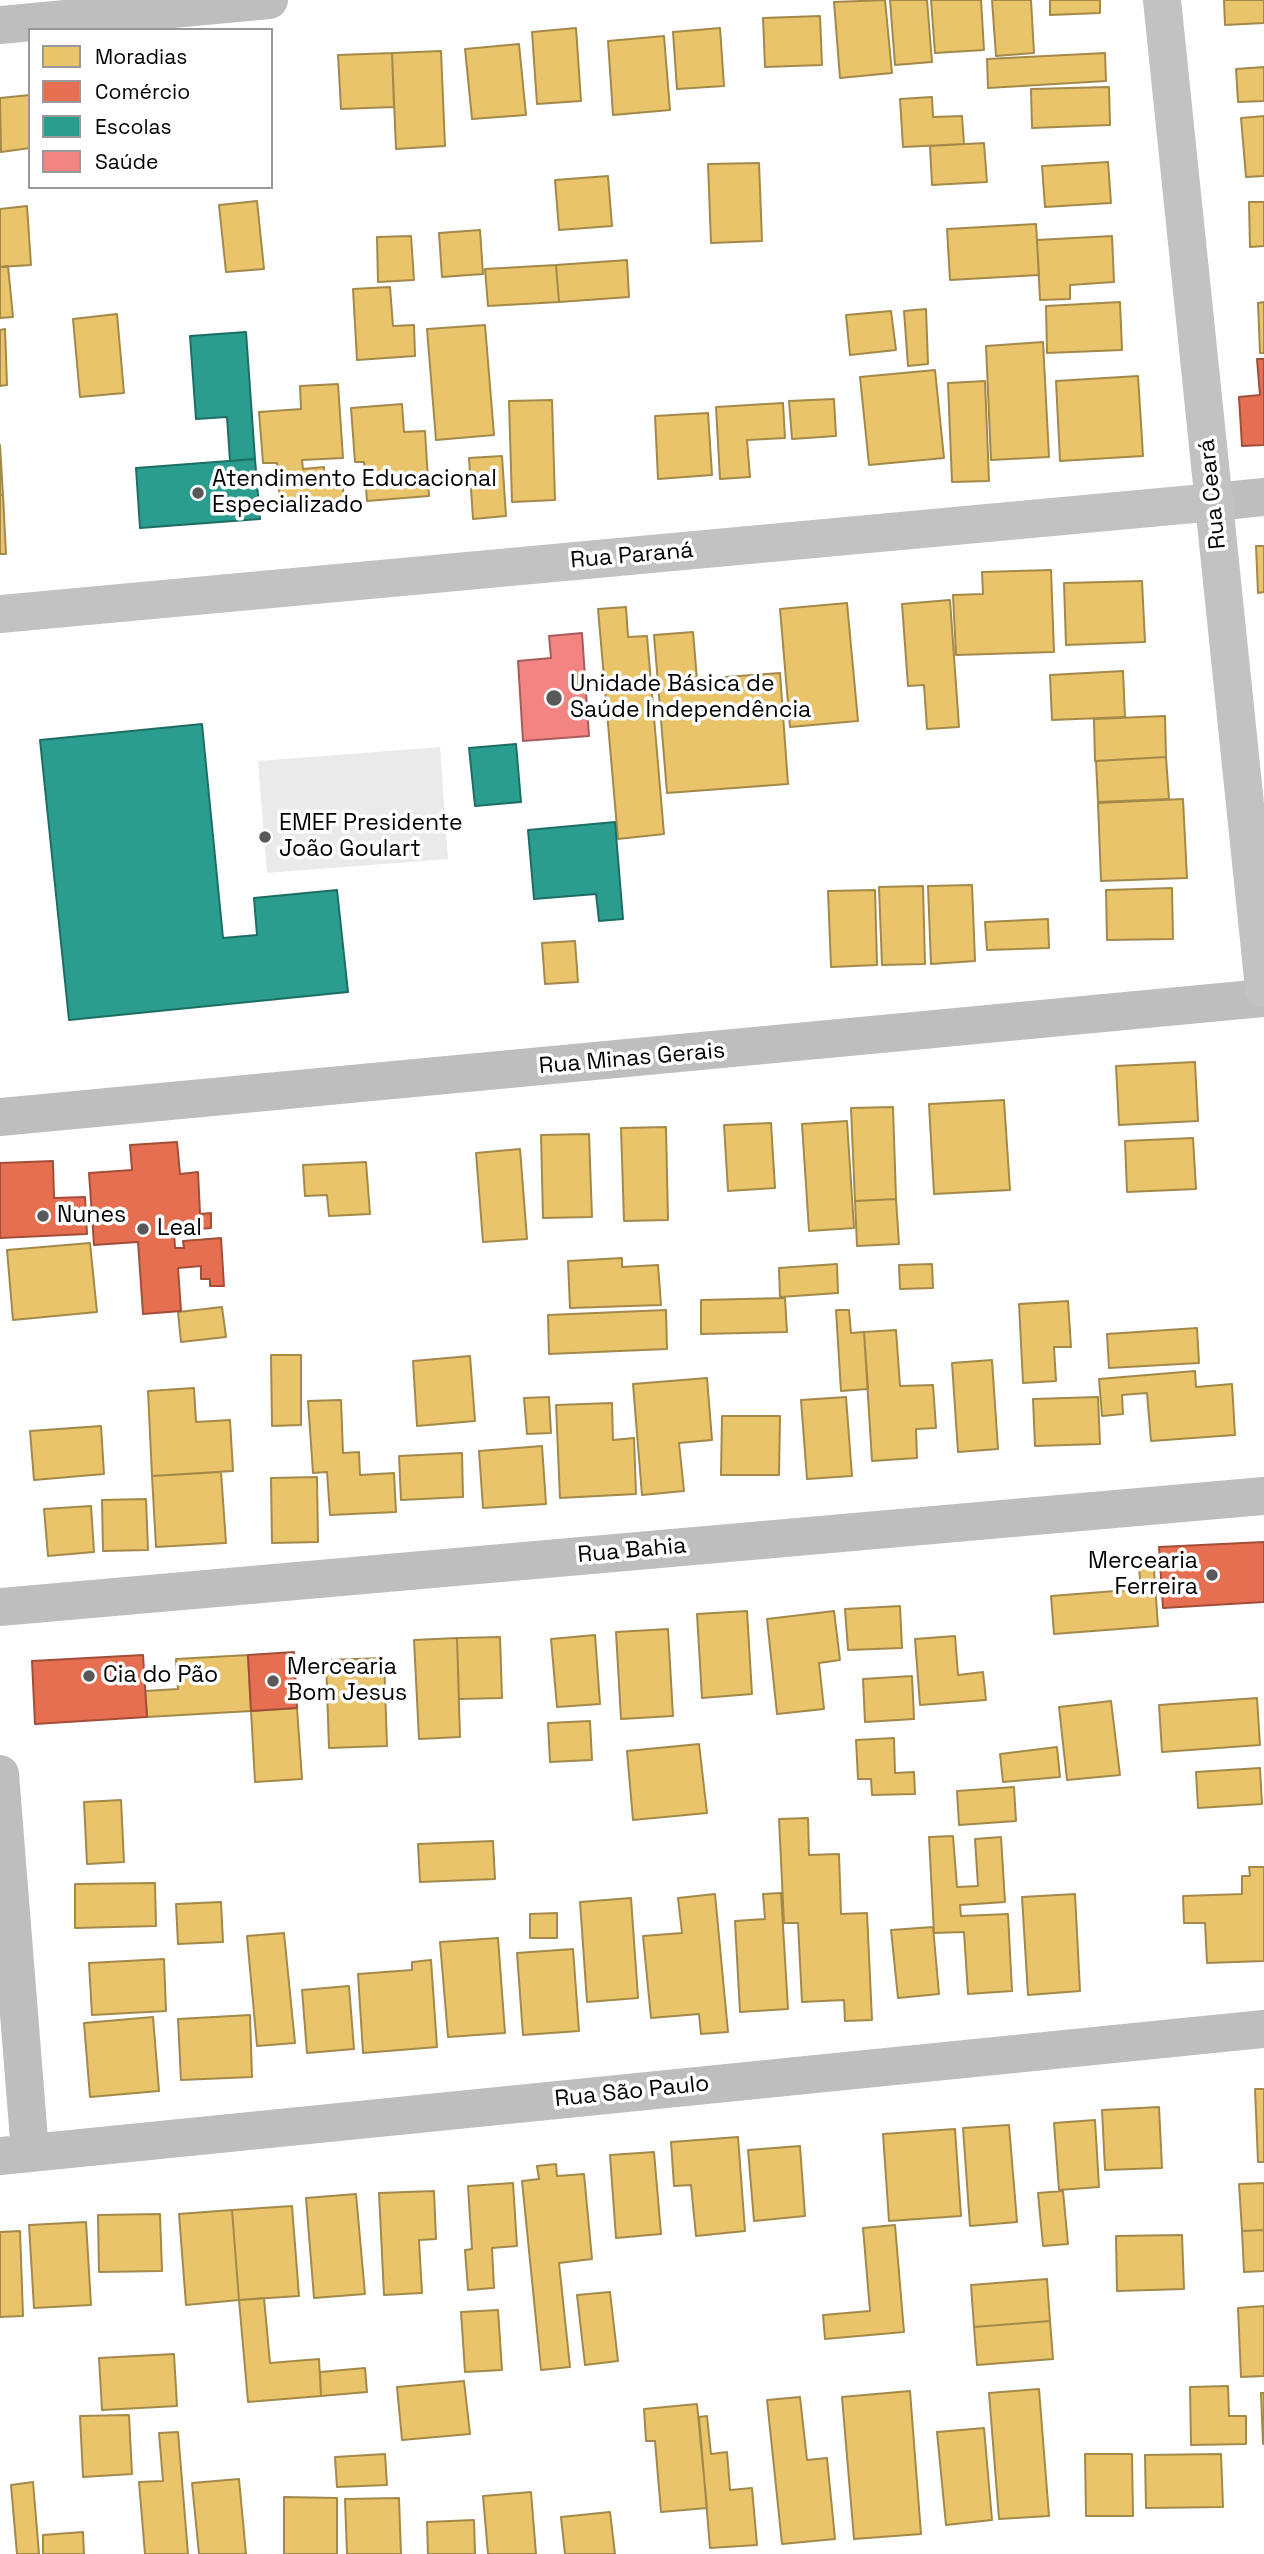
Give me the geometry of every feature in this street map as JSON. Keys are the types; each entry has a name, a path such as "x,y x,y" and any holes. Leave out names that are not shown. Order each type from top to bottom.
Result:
{"street":[{"path":"0,25 269,0"},
{"name":"Rua Ceará","path":"1162,0 1264,988"},
{"name":"Rua Paraná","path":"0,614 1264,497"},
{"name":"Rua Minas Gerais","path":"0,1117 1264,998"},
{"name":"Rua Bahia","path":"0,1607 1264,1496"},
{"path":"0,1774 15,2154"},
{"name":"Rua São Paulo","path":"15,2154 1264,2029"}],"shaded area":[{"path":"440,747 448,859 267,873 258,761"}],"building: Moradias":[{"path":"885,0 892,73 840,78 834,2"},
{"path":"890,0 927,0 932,62 895,65"},
{"path":"931,0 981,0 984,50 935,53"},
{"path":"992,0 1031,0 1034,53 996,56"},
{"path":"1050,0 1100,0 1100,13 1050,15"},
{"path":"1224,0 1264,0 1264,23 1225,25"},
{"path":"820,16 822,65 765,67 763,18"},
{"path":"576,28 581,101 537,104 532,32"},
{"path":"720,28 724,86 677,89 673,32"},
{"path":"664,36 670,110 613,115 608,41"},
{"path":"519,44 526,115 472,119 465,49"},
{"path":"441,51 445,146 396,149 392,53"},
{"path":"392,53 394,107 341,109 338,55"},
{"path":"1105,53 1106,81 988,88 987,59"},
{"path":"1264,67 1264,101 1238,102 1236,69"},
{"path":"1109,87 1110,125 1032,128 1031,89"},
{"path":"28,95 28,148 1,152 0,98"},
{"path":"932,97 933,117 962,116 964,144 903,147 900,99"},
{"path":"1264,116 1264,176 1246,177 1241,118"},
{"path":"984,143 987,182 932,185 930,146"},
{"path":"1108,162 1111,203 1045,207 1042,166"},
{"path":"759,163 762,241 711,243 708,164"},
{"path":"608,176 612,226 559,230 555,180"},
{"path":"257,201 264,269 226,272 219,205"},
{"path":"1249,202 1264,202 1264,246 1250,247"},
{"path":"27,206 31,265 0,267 0,209"},
{"path":"1036,224 1039,275 950,280 947,229"},
{"path":"480,230 483,274 442,277 439,233"},
{"path":"411,236 414,280 378,282 377,237"},
{"path":"1112,236 1114,282 1070,285 1070,299 1040,300 1037,240"},
{"path":"627,260 629,297 559,302 556,265"},
{"path":"556,265 559,302 488,306 485,269"},
{"path":"8,266 13,317 0,318 0,267"},
{"path":"390,287 393,326 414,325 415,356 357,360 353,289"},
{"path":"1120,302 1122,350 1047,353 1046,306"},
{"path":"1264,302 1264,353 1260,353 1258,303"},
{"path":"926,309 928,364 908,366 904,311"},
{"path":"891,311 896,350 850,355 846,315"},
{"path":"117,314 124,393 80,397 73,319"},
{"path":"485,325 494,435 436,440 427,329"},
{"path":"5,329 7,385 0,386 0,330"},
{"path":"1043,342 1049,457 991,460 986,346"},
{"path":"935,370 944,458 869,465 860,377"},
{"path":"1138,376 1143,456 1060,461 1056,381"},
{"path":"985,381 989,481 952,482 948,383"},
{"path":"338,384 343,458 302,460 303,469 324,467 325,477 342,476 345,511 281,514 277,463 263,463 259,412 301,409 300,386"},
{"path":"834,399 836,436 792,439 789,401"},
{"path":"552,400 555,500 512,502 509,401"},
{"path":"783,403 785,438 747,440 750,477 720,479 716,407"},
{"path":"402,404 404,432 425,431 429,496 367,501 364,462 355,462 351,408"},
{"path":"708,413 712,475 658,479 655,416"},
{"path":"0,445 3,495 0,495"},
{"path":"502,456 506,516 473,519 469,458"},
{"path":"0,495 3,495 6,554 0,554"},
{"path":"1256,546 1264,546 1264,592 1258,593"},
{"path":"1051,570 1054,652 956,655 953,595 983,594 982,572"},
{"path":"1142,581 1145,642 1066,645 1064,583"},
{"path":"950,600 959,727 927,729 924,685 908,686 902,604"},
{"path":"847,603 858,721 790,727 780,609"},
{"path":"626,607 628,637 647,636 664,834 618,839 598,609"},
{"path":"693,632 697,679 780,673 788,784 667,793 654,635"},
{"path":"1123,671 1125,717 1052,720 1050,675"},
{"path":"1165,716 1166,757 1095,761 1094,719"},
{"path":"1166,757 1169,799 1098,802 1096,761"},
{"path":"1183,799 1187,878 1101,881 1098,803"},
{"path":"972,885 975,961 931,964 928,886"},
{"path":"923,886 925,964 882,965 879,887"},
{"path":"1172,888 1173,939 1107,940 1106,890"},
{"path":"875,890 877,965 831,967 828,891"},
{"path":"1048,919 1049,948 987,950 985,922"},
{"path":"575,941 578,982 545,984 542,943"},
{"path":"1195,1062 1198,1121 1119,1125 1116,1066"},
{"path":"1004,1100 1010,1190 934,1194 929,1104"},
{"path":"893,1107 896,1199 855,1201 851,1108"},
{"path":"847,1121 854,1228 809,1231 802,1124"},
{"path":"771,1123 775,1188 728,1191 724,1125"},
{"path":"666,1127 668,1220 624,1221 621,1128"},
{"path":"589,1134 592,1217 543,1218 541,1135"},
{"path":"1193,1138 1196,1189 1127,1192 1125,1141"},
{"path":"520,1149 527,1239 483,1242 476,1153"},
{"path":"366,1162 370,1214 329,1216 327,1195 305,1196 303,1165"},
{"path":"896,1199 899,1244 857,1246 855,1201"},
{"path":"90,1243 97,1312 13,1320 7,1250"},
{"path":"622,1258 622,1267 658,1265 661,1305 570,1308 568,1261"},
{"path":"837,1264 838,1293 780,1297 779,1268"},
{"path":"932,1264 933,1288 900,1289 899,1265"},
{"path":"785,1298 787,1332 701,1334 701,1300"},
{"path":"1068,1301 1071,1347 1054,1347 1056,1381 1023,1383 1019,1304"},
{"path":"222,1307 226,1337 181,1342 178,1312"},
{"path":"666,1310 667,1349 549,1354 548,1315"},
{"path":"836,1310 849,1310 851,1333 864,1332 868,1389 841,1391"},
{"path":"1197,1328 1199,1363 1109,1368 1107,1334"},
{"path":"896,1330 900,1386 933,1385 936,1428 916,1429 917,1458 872,1461 864,1332"},
{"path":"271,1355 301,1355 301,1425 272,1426"},
{"path":"470,1356 475,1421 417,1426 413,1361"},
{"path":"992,1360 998,1449 958,1452 952,1363"},
{"path":"1195,1371 1196,1387 1232,1384 1235,1435 1151,1441 1147,1393 1122,1395 1123,1414 1102,1416 1099,1379"},
{"path":"707,1378 712,1440 679,1443 684,1491 642,1495 633,1384"},
{"path":"194,1388 196,1422 230,1420 233,1471 152,1476 148,1391"},
{"path":"549,1397 551,1433 527,1434 524,1398"},
{"path":"846,1397 852,1476 807,1479 801,1400"},
{"path":"1098,1397 1100,1444 1035,1446 1033,1399"},
{"path":"341,1400 343,1453 359,1452 360,1475 394,1473 396,1512 330,1515 327,1472 313,1473 308,1401"},
{"path":"612,1403 613,1440 634,1438 636,1494 560,1498 556,1405"},
{"path":"722,1416 780,1416 779,1475 721,1475"},
{"path":"101,1426 104,1474 34,1480 30,1431"},
{"path":"542,1446 546,1504 483,1508 479,1451"},
{"path":"462,1453 463,1497 401,1500 399,1456"},
{"path":"221,1472 226,1543 156,1547 152,1476"},
{"path":"317,1477 318,1542 272,1543 271,1478"},
{"path":"146,1499 148,1550 103,1551 102,1500"},
{"path":"91,1506 94,1552 48,1556 44,1509"},
{"path":"1153,1556 1158,1626 1054,1634 1051,1596 1141,1589 1138,1557"},
{"path":"900,1606 902,1648 848,1650 845,1609"},
{"path":"747,1611 752,1694 702,1698 697,1614"},
{"path":"834,1611 840,1660 819,1663 824,1709 777,1714 767,1619"},
{"path":"668,1629 673,1716 621,1719 616,1632"},
{"path":"595,1635 600,1704 557,1707 551,1639"},
{"path":"955,1636 958,1675 983,1672 986,1700 920,1705 915,1639"},
{"path":"500,1637 502,1698 459,1699 457,1638"},
{"path":"457,1638 460,1737 419,1739 414,1640"},
{"path":"248,1655 251,1711 147,1717 145,1691 178,1689 176,1659"},
{"path":"384,1658 387,1746 329,1748 326,1660"},
{"path":"912,1676 914,1719 865,1722 863,1679"},
{"path":"1257,1698 1260,1745 1162,1752 1159,1705"},
{"path":"1111,1701 1120,1775 1067,1780 1059,1707"},
{"path":"297,1708 302,1779 255,1782 251,1711"},
{"path":"590,1721 592,1760 550,1762 548,1723"},
{"path":"894,1738 895,1773 914,1772 915,1794 872,1795 871,1779 858,1779 856,1740"},
{"path":"699,1744 707,1813 633,1820 627,1751"},
{"path":"1057,1747 1060,1777 1003,1782 1000,1754"},
{"path":"1260,1768 1262,1804 1198,1808 1196,1772"},
{"path":"1014,1787 1016,1821 959,1825 957,1791"},
{"path":"121,1800 124,1862 87,1864 84,1802"},
{"path":"808,1818 809,1855 839,1854 841,1914 867,1913 872,2020 845,2021 844,2000 802,2002 798,1923 784,1923 779,1819"},
{"path":"953,1836 957,1887 978,1886 975,1839 1001,1837 1005,1902 960,1905 961,1916 1008,1914 1012,1991 968,1994 964,1932 934,1933 929,1837"},
{"path":"493,1841 495,1879 420,1882 418,1844"},
{"path":"1249,1867 1264,1867 1264,1961 1207,1963 1205,1923 1184,1923 1183,1896 1242,1894 1242,1876 1250,1876"},
{"path":"155,1883 156,1926 75,1928 75,1884"},
{"path":"781,1893 788,2009 740,2012 735,1921 765,1919 763,1894"},
{"path":"715,1894 728,2032 701,2034 699,2014 651,2018 643,1936 682,1933 678,1898"},
{"path":"1075,1894 1080,1991 1028,1995 1022,1897"},
{"path":"631,1898 638,1998 587,2002 580,1902"},
{"path":"221,1902 223,1942 178,1944 176,1904"},
{"path":"557,1913 557,1938 530,1938 530,1914"},
{"path":"933,1927 939,1994 898,1998 891,1930"},
{"path":"284,1933 295,2043 257,2046 247,1936"},
{"path":"498,1938 505,2033 448,2037 440,1942"},
{"path":"573,1949 579,2031 523,2035 517,1953"},
{"path":"164,1959 166,2011 92,2015 89,1963"},
{"path":"431,1960 437,2047 363,2053 358,1974 412,1970 412,1962"},
{"path":"349,1986 354,2049 307,2053 302,1990"},
{"path":"250,2015 252,2077 181,2080 178,2019"},
{"path":"153,2017 159,2091 90,2097 84,2023"},
{"path":"1255,2089 1264,2089 1264,2162 1258,2162"},
{"path":"1159,2107 1162,2168 1105,2170 1102,2110"},
{"path":"1095,2120 1099,2187 1059,2190 1054,2123"},
{"path":"1009,2125 1017,2222 970,2226 963,2128"},
{"path":"955,2129 961,2216 889,2221 883,2134"},
{"path":"738,2137 745,2231 696,2236 691,2185 674,2186 671,2142"},
{"path":"800,2146 805,2216 754,2221 748,2150"},
{"path":"654,2152 661,2234 616,2238 610,2155"},
{"path":"556,2164 557,2176 584,2174 592,2259 559,2263 570,2367 541,2370 522,2181 539,2179 537,2166"},
{"path":"513,2183 517,2246 492,2248 494,2288 468,2290 465,2250 472,2249 468,2186"},
{"path":"1264,2183 1264,2230 1242,2231 1239,2184"},
{"path":"434,2191 436,2239 419,2240 422,2293 384,2295 379,2193"},
{"path":"1063,2191 1068,2244 1043,2246 1038,2193"},
{"path":"356,2194 365,2294 314,2298 306,2198"},
{"path":"292,2206 299,2296 239,2300 232,2210"},
{"path":"232,2210 239,2300 186,2305 179,2214"},
{"path":"160,2214 162,2271 99,2272 98,2215"},
{"path":"86,2222 91,2305 34,2308 29,2225"},
{"path":"895,2225 904,2332 825,2339 823,2315 870,2311 863,2228"},
{"path":"1264,2230 1264,2271 1244,2272 1242,2231"},
{"path":"20,2231 23,2316 0,2317 0,2232"},
{"path":"1182,2235 1184,2289 1117,2291 1116,2236"},
{"path":"1047,2279 1050,2321 974,2327 971,2285"},
{"path":"610,2292 618,2361 585,2365 577,2295"},
{"path":"264,2298 270,2363 319,2359 321,2396 248,2402 239,2300"},
{"path":"1264,2306 1264,2376 1241,2377 1238,2308"},
{"path":"498,2310 502,2370 465,2372 461,2312"},
{"path":"1050,2321 1053,2359 977,2365 974,2327"},
{"path":"174,2354 177,2406 102,2410 99,2358"},
{"path":"365,2368 367,2392 321,2396 320,2372"},
{"path":"464,2381 470,2434 402,2440 397,2387"},
{"path":"1228,2386 1229,2416 1246,2416 1246,2444 1191,2445 1190,2387"},
{"path":"1039,2389 1049,2516 999,2519 989,2393"},
{"path":"910,2391 921,2534 854,2539 842,2397"},
{"path":"1261,2393 1264,2393 1264,2444 1263,2444"},
{"path":"800,2397 807,2460 827,2458 835,2539 782,2544 767,2400"},
{"path":"697,2404 707,2508 661,2512 655,2441 646,2441 644,2409"},
{"path":"129,2415 132,2474 83,2477 80,2416"},
{"path":"707,2416 711,2454 727,2452 730,2490 752,2488 757,2545 710,2548 699,2417"},
{"path":"984,2428 992,2520 946,2525 937,2432"},
{"path":"178,2432 188,2554 145,2554 139,2482 163,2481 159,2433"},
{"path":"385,2454 387,2485 337,2487 335,2457"},
{"path":"1085,2454 1132,2454 1133,2516 1086,2516"},
{"path":"1221,2454 1223,2507 1146,2508 1145,2455"},
{"path":"239,2479 246,2554 199,2554 192,2483"},
{"path":"33,2482 39,2554 17,2554 11,2485"},
{"path":"531,2492 536,2554 488,2554 483,2496"},
{"path":"284,2497 337,2498 337,2554 284,2554"},
{"path":"399,2498 401,2554 347,2554 345,2499"},
{"path":"610,2512 615,2554 565,2554 561,2517"},
{"path":"474,2520 475,2554 428,2554 427,2522"},
{"path":"83,2532 84,2554 43,2554 43,2535"}],"building: Comércio":[{"path":"1257,359 1264,359 1264,445 1242,446 1239,397 1260,395"},
{"name":"Leal","path":"177,1142 180,1174 198,1172 200,1214 211,1213 211,1228 174,1231 175,1248 184,1248 183,1241 221,1238 224,1286 210,1286 210,1279 201,1279 201,1266 178,1268 181,1311 143,1314 138,1242 94,1245 89,1173 132,1170 130,1145"},
{"name":"Nunes","path":"53,1161 54,1198 85,1197 87,1234 0,1238 0,1163"},
{"name":"Mercearia Ferreira","path":"1264,1542 1264,1602 1163,1608 1159,1547"},
{"name":"Mercearia Bom Jesus","path":"294,1652 297,1708 251,1711 248,1655"},
{"name":"Cia do Pão","path":"143,1655 147,1717 35,1724 32,1661"}],"building: Escolas":[{"path":"246,332 255,459 230,461 227,417 196,419 190,336"},
{"name":"Atendimento Educacional Especializado","path":"255,459 260,519 140,528 136,468"},
{"path":"202,724 223,938 257,935 254,898 337,890 348,992 69,1020 40,740"},
{"path":"516,744 521,802 475,806 469,748"},
{"path":"615,822 623,919 599,921 596,894 534,899 528,830"}],"building: Saúde":[{"name":"Unidade Básica de Saúde Independência","path":"582,633 589,736 523,741 518,661 551,658 549,636"}],"place":[{"name":"Atendimento Educacional Especializado","path":"198,493"},
{"name":"Unidade Básica de Saúde Independência","path":"554,698"},
{"name":"EMEF Presidente João Goulart","path":"265,837"},
{"name":"Nunes","path":"43,1216"},
{"name":"Leal","path":"143,1229"},
{"name":"Mercearia Ferreira","path":"1212,1575"},
{"name":"Cia do Pão","path":"89,1676"},
{"name":"Mercearia Bom Jesus","path":"273,1681"}]}
